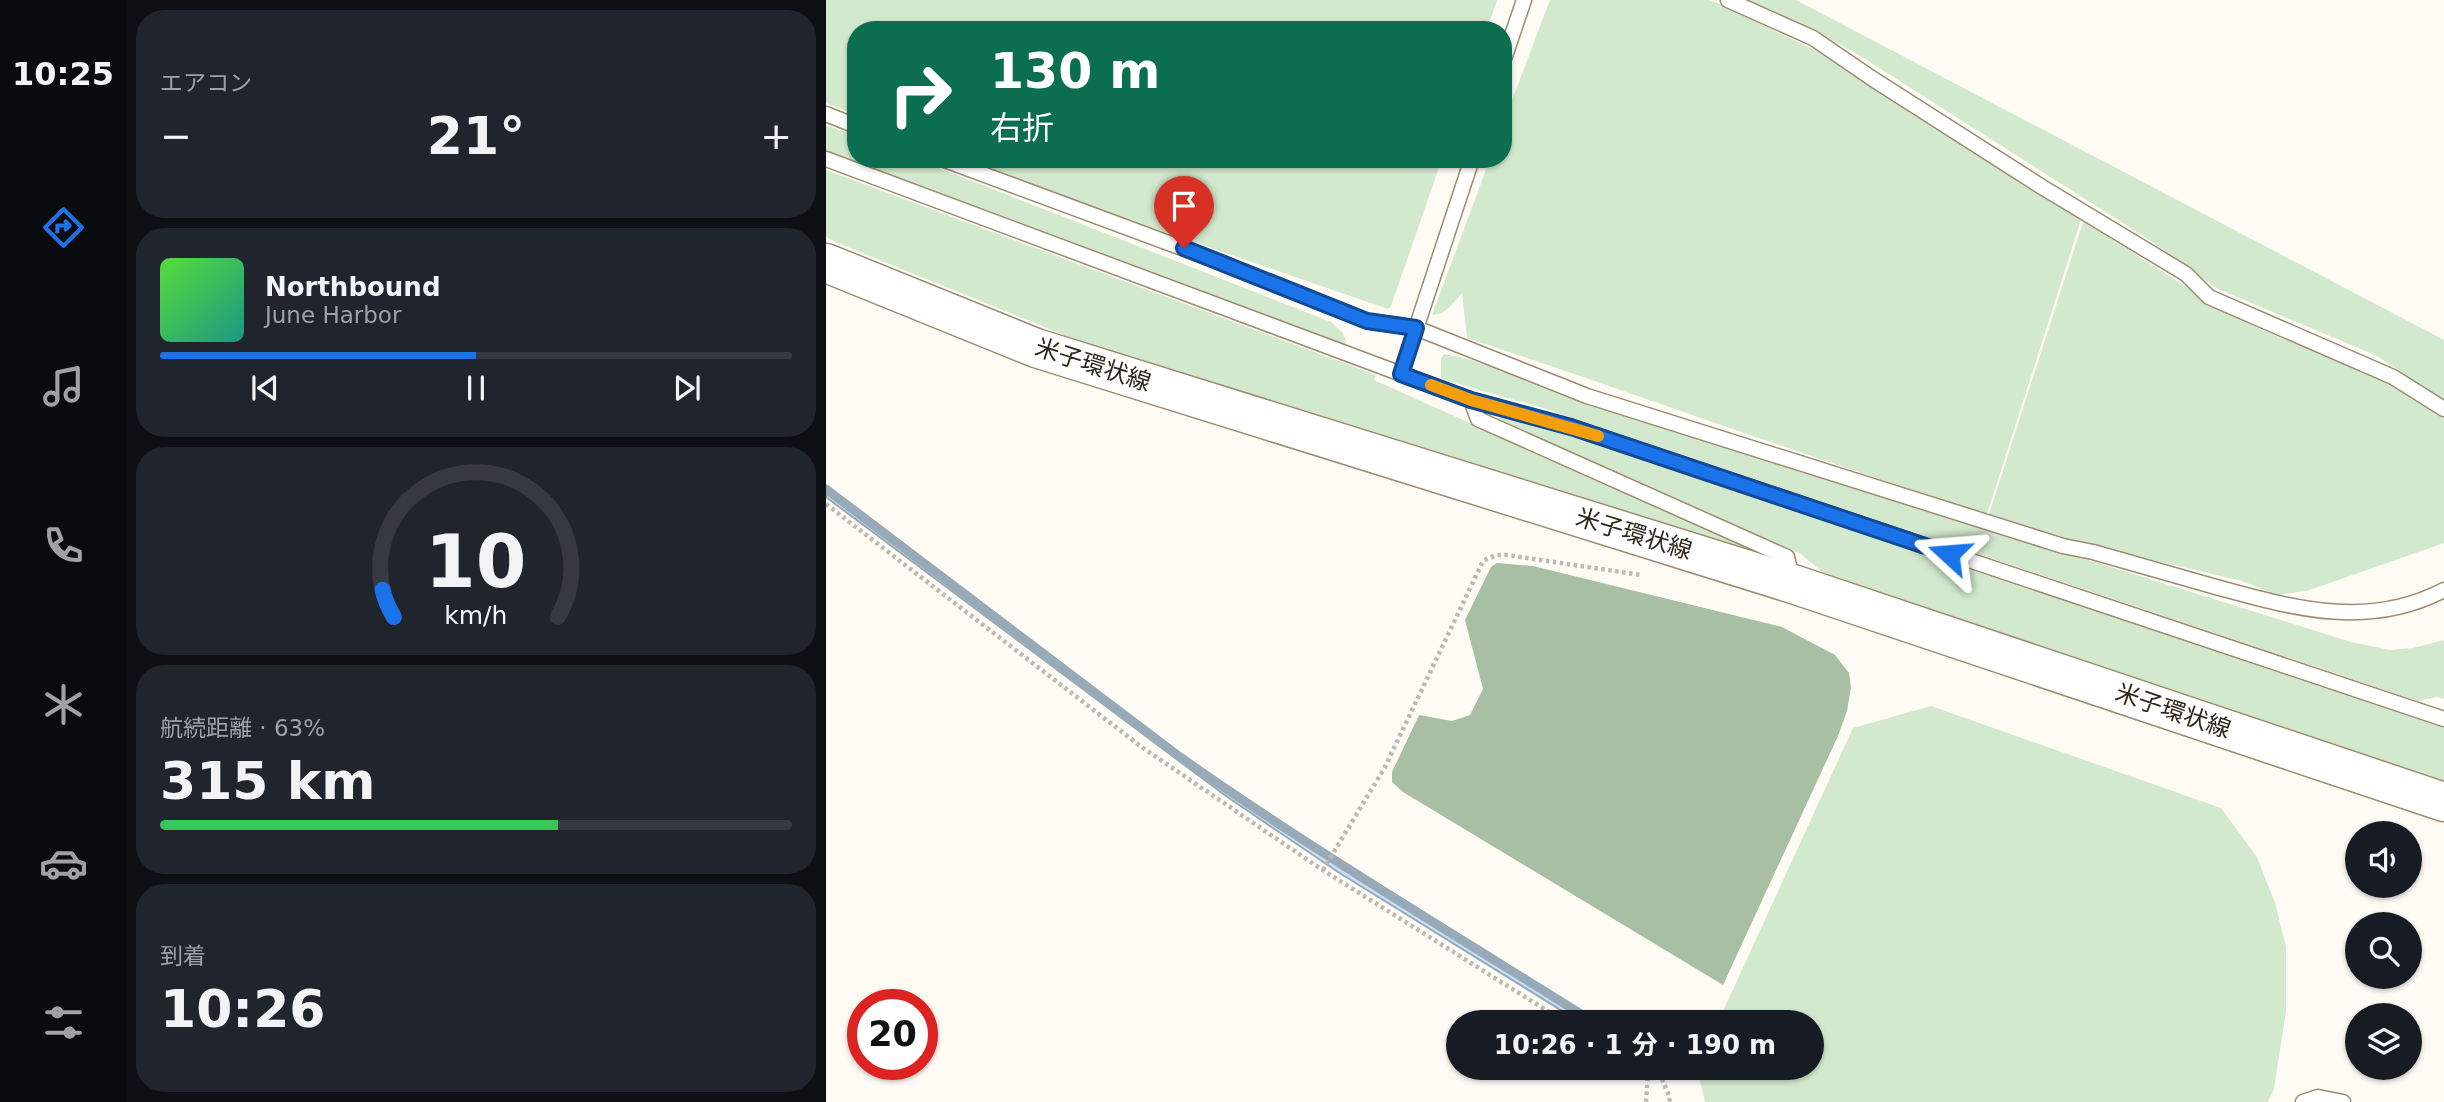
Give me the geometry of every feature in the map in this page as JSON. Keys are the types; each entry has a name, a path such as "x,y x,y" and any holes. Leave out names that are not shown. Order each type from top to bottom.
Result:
{"main road":[{"name":"米子環状線","path":"826,263 1036,348 1793,584 2444,802"}],"lane":[{"path":"1512,35 1524,0"},
{"path":"1728,0 1813,38 2031,179 2186,274 2210,297 2393,377 2444,410"},
{"path":"826,114 847,122"},
{"path":"826,159 847,167"},
{"path":"850,168 1471,400 1571,427 2444,719"},
{"path":"966,168 1209,258 1367,321 1416,328 1600,400 2063,546 2288,607 2326,612 2362,613 2428,598 2444,590"},
{"path":"1401,374 1469,168"},
{"path":"1471,400 1478,419 1787,557 1793,584"},
{"path":"2303,1102 2318,1097 2343,1102"}],"path":[{"path":"826,504 1143,748 1323,870 1546,1010"},
{"path":"1323,870 1385,767 1483,561 1496,555 1507,555 1643,576"},
{"path":"1646,1102 1648,1080"},
{"path":"1662,1080 1670,1098 1669,1102"}],"green space":[{"path":"826,0 1497,0 1490,21 847,21 847,111 826,103"},
{"path":"1550,0 1709,0 1827,56 2081,220 1987,514 1467,338 1462,293 1445,311 1432,315 1487,168 1512,168 1512,100"},
{"path":"1748,0 1796,0 2444,340 2444,401 2377,356 2216,288 2151,241 1862,57 1813,29"},
{"path":"826,125 847,133 847,160 826,152"},
{"path":"869,168 939,168 1331,322 1343,333 1346,341 1344,347"},
{"path":"992,168 1439,168 1388,309 1093,207"},
{"path":"826,170 1376,375 1374,380 1773,559 1188,383 835,242 826,237"},
{"path":"2083,222 2230,313 2265,331 2361,370 2444,419 2444,543 2307,591 2277,595 2242,581 2068,540 1989,514"},
{"path":"1444,354 1465,358 1796,468 2351,642 2390,650 2413,648 2444,640 2444,699 2437,697 2418,701 1543,408 1441,379 1441,358"},
{"path":"1505,413 2444,727 2444,785 1840,580 1821,571 1801,554 1499,420 1501,414"},
{"path":"1497,563 1533,566 1782,627 1835,655 1849,673 1851,687 1847,711 1838,736 1723,985 1403,792 1392,782 1392,772 1419,715 1452,721 1470,715 1483,689 1465,620 1491,567"},
{"path":"1931,706 2221,808 2257,857 2275,903 2286,947 2286,1011 2274,1089 2268,1102 1705,1102 1700,1080 1824,1080 1824,1010 1724,1010 1853,728"}],"water":[{"path":"826,493 1187,765 1282,830 1569,1010 1561,1010 1338,872 1226,796 826,497"}],"waterway":[{"path":"826,489 1180,757 1333,859 1575,1010"}],"slow traffic":[{"path":"1431,385 1471,400 1598,436"}],"route":[{"path":"1184,248 1367,321 1416,328 1401,374 1471,400 1571,427 1949,554"}]}
